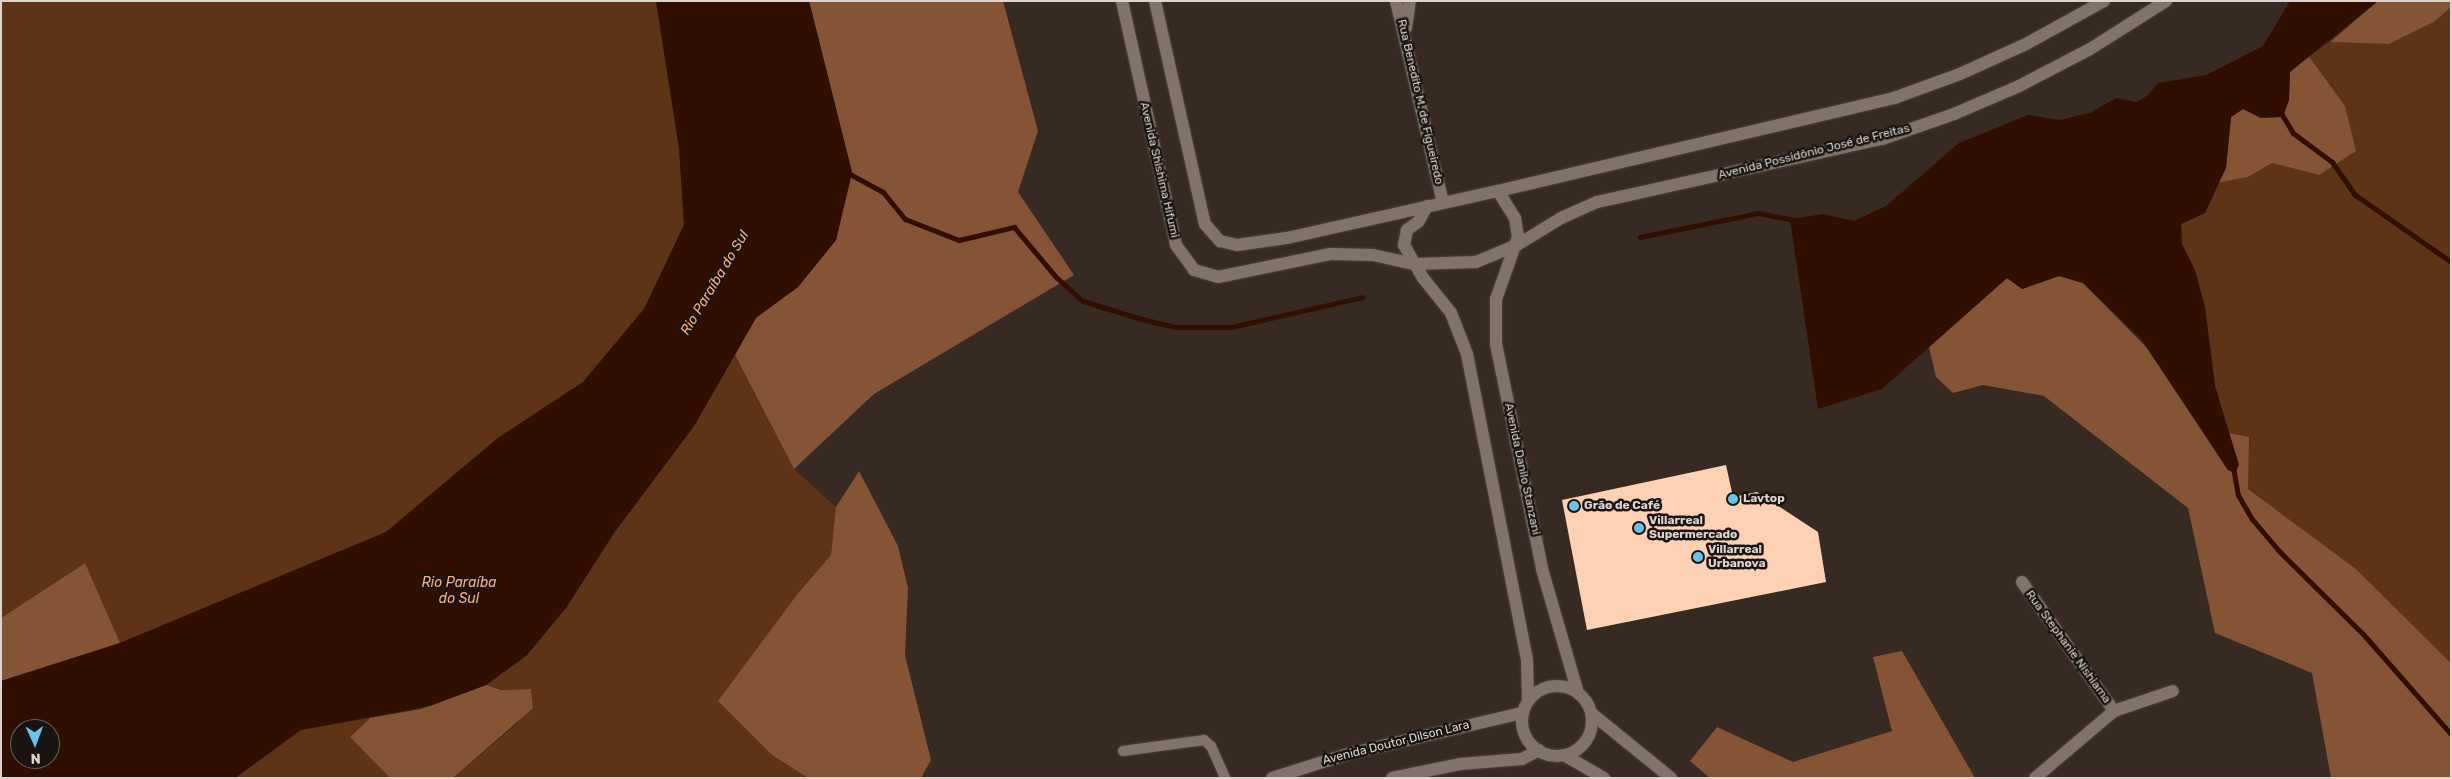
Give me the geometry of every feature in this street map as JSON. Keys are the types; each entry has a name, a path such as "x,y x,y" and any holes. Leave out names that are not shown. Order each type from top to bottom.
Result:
{"street":[{"name":"Avenida Shishima Hifumi","path":"1122,1 1175,239 1182,256 1194,270 1210,276 1228,276 1311,258 1346,254 1409,263 1476,262 1517,245"},
{"path":"1155,1 1201,212 1207,228 1216,238 1231,245 1256,244 1498,191 1894,98 2026,44 2104,1"},
{"name":"Rua Benedito M. de Figueiredo","path":"1396,1 1406,35 1443,203"},
{"path":"1406,35 1410,1"},
{"name":"Avenida Possidônio José de Freitas","path":"1517,245 1574,211 1597,202 1882,138 1954,114 2019,86 2090,50 2166,1"},
{"path":"1498,191 1515,218 1517,245"},
{"path":"1426,206 1404,239 1406,250 1409,263 1451,313 1467,354 1527,660 1525,735 1539,750 1564,755 1604,778"},
{"name":"Avenida Danilo Stanzani","path":"1517,245 1496,299 1496,344 1544,577 1578,692"},
{"name":"Rua Stephanie Nishiama","path":"2022,582 2114,711"},
{"path":"1525,707 1534,694 1551,686 1570,688 1578,692 1591,713 1671,778"},
{"path":"2035,778 2114,711 2173,691"},
{"name":"Avenida Doutor Dilson Lara","path":"1272,778 1348,754 1525,707"},
{"path":"1564,755 1574,751 1586,740 1592,724 1591,713"},
{"path":"1392,778 1460,764 1522,759 1539,750"}],"lane":[{"path":"1123,751 1204,740 1211,746 1224,778"}],"shaded area":[{"path":"1,1 656,1 679,148 684,225 644,309 583,382 498,438 386,532 120,643 84,563 1,618"},
{"path":"809,1 1003,1 1038,131 1018,192 1074,275 874,394 794,469 735,355 756,317 798,287 836,240 852,173"},
{"path":"2378,1 2451,1 2451,7 2434,22 2389,44 2330,42"},
{"path":"2451,7 2451,663 2356,569 2247,489 2249,437 2229,433 2215,386 2205,307 2195,270 2182,244 2181,224 2205,213 2217,183 2248,177 2272,163 2319,175 2345,106 2308,55 2330,42 2389,44 2434,22"},
{"path":"2308,55 2345,106 2356,151 2319,175 2272,163 2248,177 2217,183 2226,168 2231,117 2243,109 2261,118 2289,100 2290,72"},
{"path":"2059,276 2083,283 2148,349 2228,470 2239,465 2229,433 2249,437 2248,489 2356,569 2451,663 2451,778 2331,778 2312,673 2215,633 2188,508 2044,396 1983,385 1953,393 1936,377 1929,347 2007,278 2022,289"},
{"path":"735,355 794,469 836,507 831,555 799,592 772,755 808,778 453,778 518,723 530,689 501,690 486,685 527,655 566,608 614,533 694,426"},
{"path":"859,471 898,546 908,588 905,655 931,760 921,778 808,778 772,755 718,701 799,592 831,555 836,507"},
{"path":"85,563 120,643 1,681 1,618"},
{"path":"1902,651 1975,778 1710,778 1690,761 1717,727 1793,762 1892,731 1873,657"},
{"path":"486,685 501,690 531,689 533,708 453,778 390,778 350,737 370,718 421,709"},
{"path":"370,718 350,737 390,778 235,778 300,730"}],"water":[{"name":"Rio Paraíba do Sul","path":"656,1 809,1 852,172 836,240 798,287 756,318 694,426 614,533 566,608 527,655 486,685 430,706 301,730 235,778 1,778 1,681 120,643 386,532 498,438 583,382 644,309 684,225 679,148"},
{"path":"2290,1 2378,1 2290,72 2289,100 2283,117 2261,118 2243,109 2231,117 2226,168 2205,213 2181,224 2182,244 2195,270 2205,307 2215,386 2239,465 2235,473 2228,470 2141,339 2083,283 2059,276 2022,289 2007,278 1882,389 1818,409 1790,219 1823,214 1854,221 1886,206 1959,143 2028,115 2060,120 2090,113 2116,98 2136,102 2147,96 2158,83 2206,75 2263,46"}],"building":[{"name":"Villarreal Urbanova","path":"1726,465 1733,497 1757,492 1818,532 1826,582 1587,630 1562,500"}],"waterway":[{"path":"2281,113 2293,133 2332,162 2354,194 2451,262"},
{"path":"846,172 883,192 905,219 959,240 1014,227 1056,277 1083,301 1175,327 1231,327 1363,297"},
{"path":"1640,237 1758,213 1790,219 1795,223"},
{"path":"2233,467 2238,495 2252,519 2280,552 2363,634 2451,734"}],"place":[{"name":"Lavtop","path":"1733,499"},
{"name":"Grão de Café","path":"1574,506"},
{"name":"Villarreal Supermercado","path":"1639,528"},
{"name":"Villarreal Urbanova","path":"1698,557"}]}
